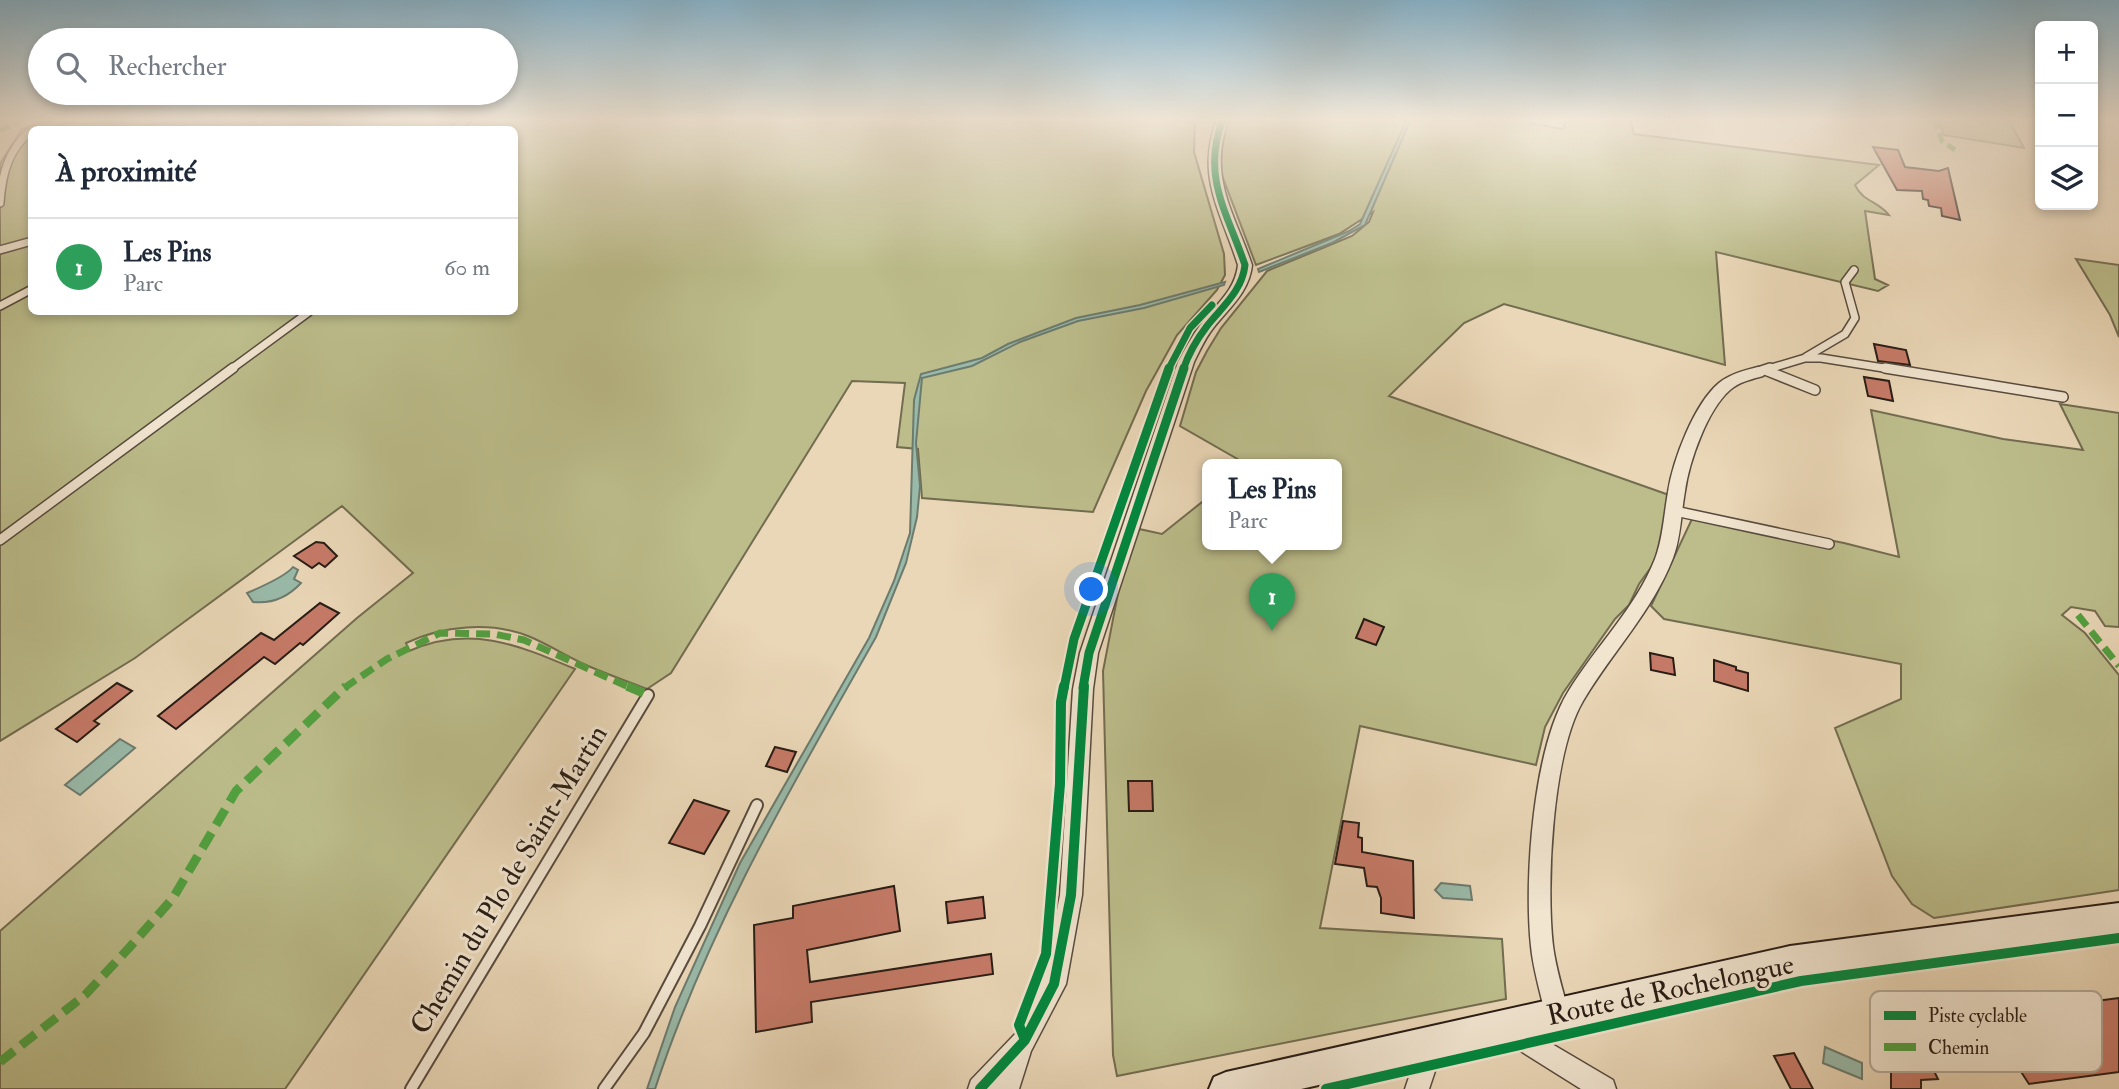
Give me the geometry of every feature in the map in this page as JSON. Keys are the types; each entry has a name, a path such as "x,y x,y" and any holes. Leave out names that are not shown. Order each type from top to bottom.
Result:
{"main road":[{"name":"Route de Rochelongue","path":"1226,1089 1790,962 2119,918"}],"street":[{"path":"1007,1089 1025,1040 1054,984 1065,936 1071,895 1083,689 1089,653 1186,362 1202,334 1240,287 1245,275 1245,265 1218,190 1214,170"},
{"path":"1557,1013 1542,945 1541,880 1558,734 1575,698 1611,649 1665,557 1678,482 1708,410 1722,388 1761,371"},
{"path":"1518,1022 1527,1042 1604,1089"},
{"path":"979,1089 1025,1040"},
{"path":"1417,1045 1425,1065 1417,1089"}],"lane":[{"path":"0,203 1,181 5,170"},
{"path":"0,250 28,242"},
{"path":"1761,371 1805,358 1845,334 1855,318 1845,282 1854,270"},
{"path":"0,306 28,291"},
{"path":"0,540 305,315"},
{"path":"1805,358 1821,358 2063,397"},
{"path":"1761,371 1815,390"},
{"path":"1675,511 1829,544"},
{"name":"Chemin du Plo de Saint-Martin","path":"411,1089 648,695"},
{"path":"604,1089 645,1033 757,806"}],"green space":[{"path":"0,170 28,170 28,315 518,315 518,170 1199,170 1224,254 1225,275 1217,290 1177,335 1146,391 1093,512 922,498 918,449 897,447 905,383 852,381 671,673 647,689 594,668 535,639 498,628 450,629 406,643 409,651 453,639 494,641 534,652 575,669 285,1089 0,1089 0,931 357,618 413,573 342,506 135,658 0,741"},
{"path":"1220,170 1873,170 1855,185 1862,195 1889,215 1865,211 1875,279 1888,285 1878,291 1716,252 1725,365 1504,304 1464,323 1389,396 1669,495 1660,555 1639,584 1629,605 1615,619 1563,693 1545,727 1536,765 1360,726 1320,928 1502,939 1506,999 1117,1076 1113,1055 1103,671 1120,583 1139,529 1162,534 1202,502 1202,550 1342,550 1342,459 1238,459 1180,426 1196,372 1207,351 1221,328 1267,271 1352,236 1369,222 1373,212 1339,234 1256,265"},
{"path":"2076,259 2119,265 2119,337 2110,315"},
{"path":"2060,404 2119,413 2119,627 2105,626 2095,611 2071,607 2062,615 2085,633 2119,675 2119,890 1934,918 1912,904 1892,876 1835,728 1901,699 1901,664 1664,619 1651,606 1691,521 1697,514 1844,543 1899,557 1871,410 2003,439 2083,450"}],"shaded area":[{"path":"1384,170 1389,170 1365,225 1332,243 1259,272 1258,269 1360,224"},
{"path":"1225,282 1224,285 1144,308 1078,321 1020,342 972,366 922,378 916,443 920,486 917,517 906,563 876,637 784,802 726,914 676,1029 655,1089 647,1089 675,1007 740,863 869,638 894,581 910,533 914,400 921,374 982,358 1008,344 1076,318 1140,305"},
{"path":"293,567 298,570 294,579 301,583 296,588 273,601 253,602 247,593 279,578"},
{"path":"120,739 135,748 80,795 65,785"},
{"path":"1441,883 1470,886 1472,900 1443,898 1435,890"},
{"path":"1825,1047 1862,1063 1862,1079 1823,1063"}],"building":[{"path":"1886,170 1948,170 1960,220 1942,216 1941,208 1929,206 1928,200 1923,199 1922,191 1897,190"},
{"path":"1874,344 1906,350 1910,365 1878,361"},
{"path":"1864,377 1889,381 1893,401 1868,396"},
{"path":"316,542 324,543 337,556 325,567 319,563 312,568 294,556"},
{"path":"320,603 339,613 303,645 300,643 275,664 264,657 176,729 158,716 261,633 274,640"},
{"path":"1364,619 1384,627 1376,645 1356,638"},
{"path":"1650,653 1673,658 1675,675 1651,670"},
{"path":"1714,660 1748,673 1748,691 1714,681"},
{"path":"117,683 132,691 94,721 99,724 77,742 56,729"},
{"path":"775,747 796,752 787,772 766,766"},
{"path":"1128,781 1152,781 1153,811 1129,811"},
{"path":"694,800 729,811 704,854 669,843"},
{"path":"1343,821 1359,823 1358,837 1362,838 1362,852 1413,861 1414,918 1381,913 1381,898 1377,887 1367,886 1364,868 1335,864"},
{"path":"894,886 900,931 807,950 810,982 991,954 993,974 811,1002 812,1022 756,1032 754,925 793,918 793,906"},
{"path":"983,897 985,918 948,923 946,902"},
{"path":"2119,998 2119,1072 2029,1084 2021,1072 2102,1072 2102,1000"},
{"path":"1794,1053 1813,1089 1791,1089 1774,1056"},
{"path":"1891,1072 1935,1072 1938,1079 1921,1080 1921,1089 1891,1089"}],"marked path":[{"path":"2078,615 2119,666"},
{"path":"0,1062 85,995 173,898 236,791 348,684 387,659 440,633 494,634 524,640 648,695"}],"cycle path":[{"path":"980,1089 1025,1040 1054,984 1071,895 1083,689 1089,653 1186,362 1202,333 1235,293 1244,275 1245,265 1218,191 1214,170"},
{"path":"1025,1040 1019,1025 1046,954 1060,784 1061,702 1074,639 1171,362 1190,328 1212,305"},
{"path":"1326,1089 1801,981 2119,938"}],"place":[{"name":"Les Pins","path":"1272,631"}]}
